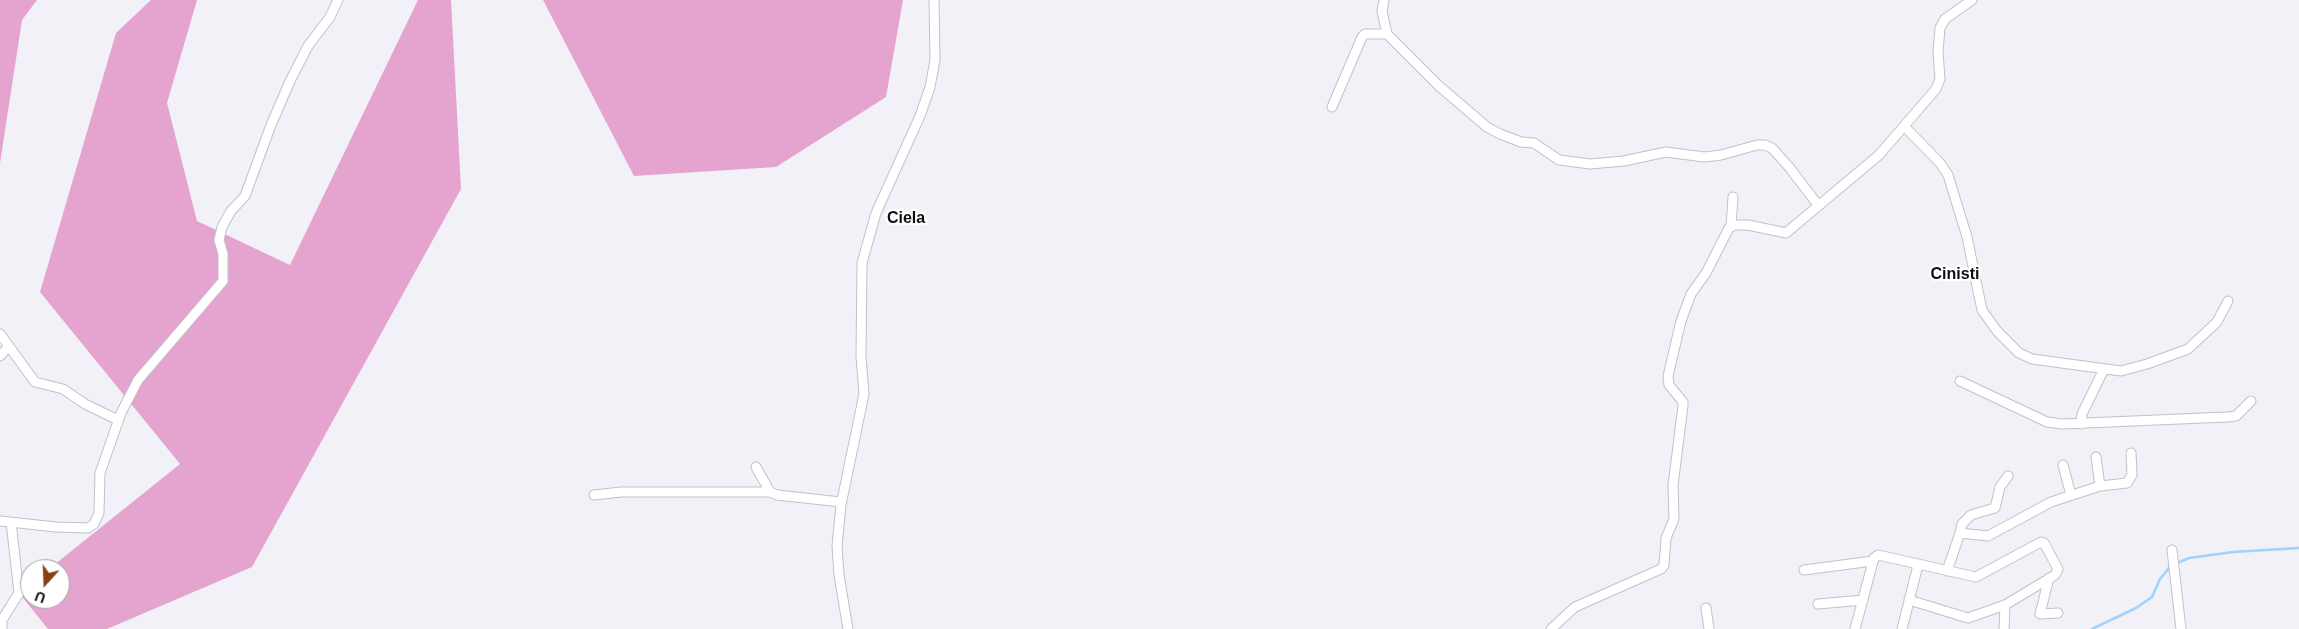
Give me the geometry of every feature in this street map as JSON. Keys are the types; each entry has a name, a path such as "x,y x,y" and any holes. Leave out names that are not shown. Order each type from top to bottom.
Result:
{"street":[{"path":"0,521 56,527 88,528 92,526 99,513 100,472 118,420 138,380 223,281 223,254 219,240 222,227 231,211 245,196 271,124 290,81 308,46 330,17 338,0"},
{"path":"848,629 838,571 837,546 842,502 864,394 861,357 862,263 876,213 920,116 930,87 935,60 934,0"},
{"path":"1384,0 1382,11 1387,34 1439,86 1488,127 1521,142 1534,143 1559,160 1590,164 1624,161 1666,152 1704,157 1765,145 1772,148 1789,167 1818,206"},
{"path":"1731,226 1748,225 1786,233 1879,155 1938,84 1940,28 1945,19 1972,0"},
{"path":"1332,107 1362,37 1366,34 1387,34"},
{"path":"1904,126 1940,163 1948,175 1967,237 1982,310 1996,331 2019,353 2032,358 2121,371 2181,353 2217,322 2228,301"},
{"path":"1551,629 1575,607 1664,566 1666,538 1674,519 1673,485 1684,406 1683,402 1668,385 1668,376 1684,312 1691,294 1706,273 1731,226 1733,197"},
{"path":"0,334 35,382 63,390 118,420"},
{"path":"0,356 9,346"},
{"path":"2082,424 2082,414 2104,369"},
{"path":"1960,381 2047,422 2082,424 2227,417 2236,416 2251,401"},
{"path":"1960,533 1988,536 2051,502 2100,486 2127,483 2130,480 2130,453"},
{"path":"2096,457 2100,486"},
{"path":"2063,465 2071,495"},
{"path":"756,467 770,492"},
{"path":"1947,571 1962,524 1970,515 1995,508 2000,487 2008,476"},
{"path":"594,495 621,492 770,492 786,498 842,502"},
{"path":"1,623 19,593 11,522"},
{"path":"1855,629 1873,561 1878,555 1947,571 1980,576 2041,542 2044,543 2058,569 2058,572 2050,578 2005,605 1968,618 1909,600"},
{"path":"2172,550 2182,629"},
{"path":"1804,570 1873,561"},
{"path":"1902,629 1918,565"},
{"path":"2050,578 2040,614 2058,613"},
{"path":"1818,604 1863,600"},
{"path":"2004,629 2005,605"},
{"path":"1706,608 1709,629"},
{"path":"1968,618 1968,629"}],"shaded area":[{"path":"0,0 37,0 22,20 0,163"},
{"path":"151,0 197,0 167,103 197,221 290,265 418,0 451,0 461,189 252,567 107,629 48,629 32,609 70,609 70,559 61,559 180,464 40,292 116,33"},
{"path":"543,0 903,0 886,97 776,167 634,176"}],"waterway":[{"path":"2175,564 2189,558 2233,552 2299,548"},
{"path":"2092,629 2136,608 2152,597 2160,579 2170,567"}],"district":[{"name":"Ciela","path":"906,219"},
{"name":"Cinisti","path":"1955,275"}]}
